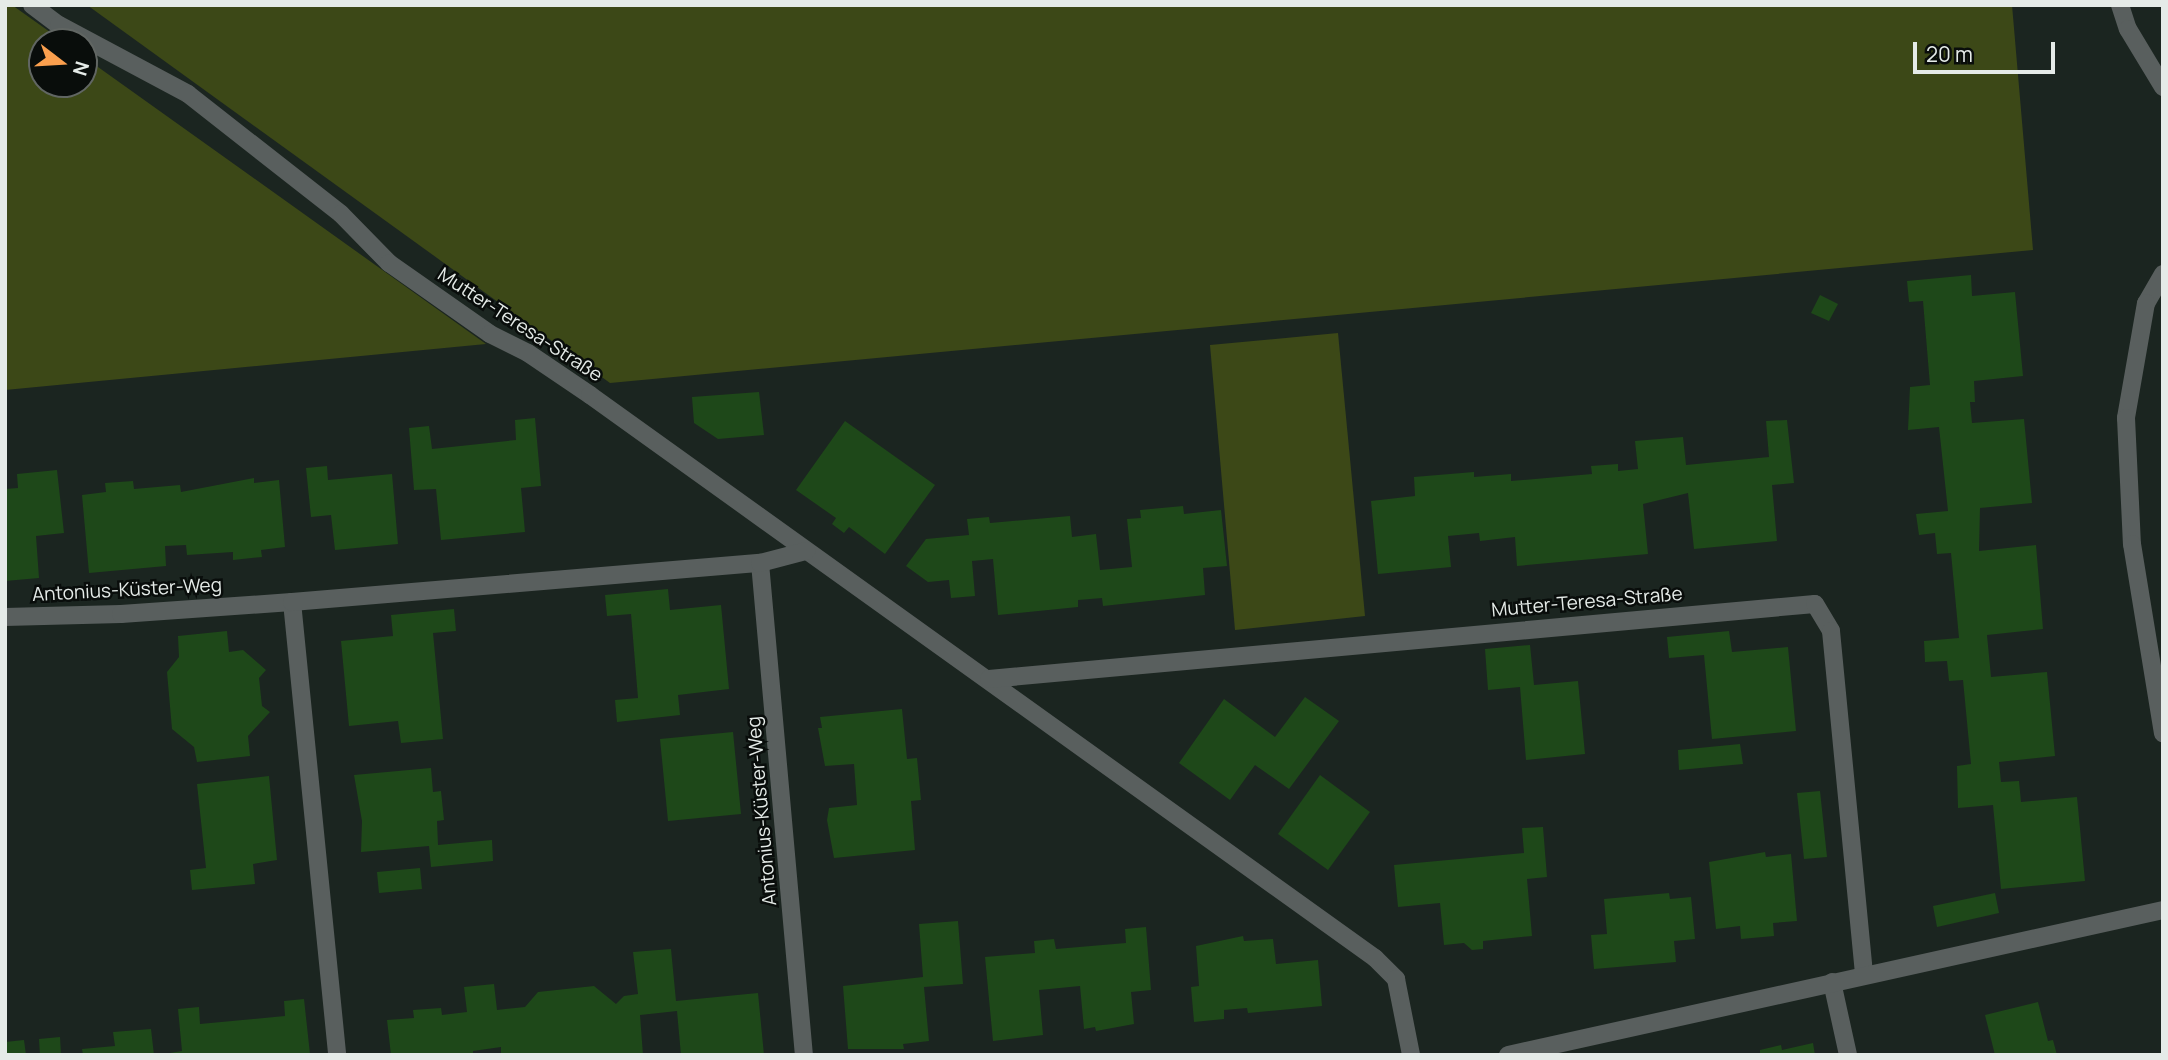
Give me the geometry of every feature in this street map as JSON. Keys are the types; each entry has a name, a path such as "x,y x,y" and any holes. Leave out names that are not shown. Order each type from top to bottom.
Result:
{"street":[{"name":"Mutter-Teresa-Straße","path":"32,5 59,26 188,93 341,214 389,263 490,334 528,353 590,395 1375,958 1396,979 1411,1055"},
{"path":"2120,5 2128,29 2163,87"},
{"path":"2163,274 2146,303 2126,418 2132,544 2163,733"},
{"name":"Antonius-Küster-Weg","path":"5,617 292,602 760,563 806,551"},
{"name":"Antonius-Küster-Weg","path":"760,563 804,1055"},
{"path":"292,602 337,1055"},
{"name":"Mutter-Teresa-Straße","path":"989,679 1815,604 1831,631 1864,975"},
{"path":"1508,1055 2163,909"},
{"path":"1832,982 1849,1055"}],"green space":[{"path":"5,5 12,5 44,28 28,28 28,98 98,98 98,67 486,344 5,390"},
{"path":"87,5 2012,5 2033,250 610,383"},
{"path":"1338,333 1365,616 1235,630 1210,345"}],"building":[{"path":"1971,275 1972,296 2015,292 2023,376 1974,381 1975,402 1970,402 1972,423 2024,419 2032,503 1980,508 1979,551 2036,545 2043,629 1987,635 1991,677 2047,672 2055,756 1999,762 2001,782 2019,781 2021,802 2077,797 2085,881 2001,889 1993,805 1958,808 1957,766 1971,764 1963,680 1949,681 1947,661 1925,662 1924,641 1959,638 1951,553 1937,554 1935,533 1919,535 1916,514 1948,511 1939,427 1908,430 1910,387 1930,385 1923,301 1909,302 1907,281"},
{"path":"1820,295 1838,304 1829,321 1811,313"},
{"path":"759,392 764,435 718,439 694,423 692,397"},
{"path":"535,418 541,486 521,488 525,532 441,540 436,489 414,490 409,428 429,426 432,449 516,440 515,420"},
{"path":"1787,420 1794,483 1772,485 1777,541 1694,549 1688,493 1643,504 1648,554 1517,566 1515,537 1480,541 1479,533 1448,536 1451,567 1378,574 1371,501 1415,496 1414,477 1474,472 1474,477 1511,474 1511,481 1592,474 1591,466 1618,464 1618,471 1638,469 1635,441 1683,437 1686,465 1769,457 1766,421"},
{"path":"845,421 935,485 885,554 849,527 844,533 832,524 836,518 796,490"},
{"path":"327,466 328,480 392,474 398,544 335,550 331,515 311,517 306,468"},
{"path":"57,470 64,533 36,536 39,578 5,581 5,489 18,488 17,474"},
{"path":"254,478 254,483 279,480 285,547 261,550 262,557 233,560 233,552 187,555 186,545 165,546 166,566 89,573 82,495 106,492 105,483 133,481 134,489 180,485 181,492"},
{"path":"1183,506 1184,514 1221,510 1227,566 1203,568 1205,595 1103,606 1102,598 1078,600 1078,607 998,615 993,559 972,561 975,596 951,598 949,580 928,582 906,566 926,539 969,535 967,519 989,517 990,523 1070,516 1072,537 1096,534 1100,570 1132,567 1127,519 1141,518 1140,510"},
{"path":"668,589 670,610 721,605 729,689 678,695 680,715 617,722 615,700 638,698 631,614 607,616 605,595"},
{"path":"454,609 456,631 433,633 443,739 401,743 398,721 349,726 341,641 393,636 391,615"},
{"path":"227,631 229,652 243,650 266,670 259,678 262,706 270,712 248,736 250,756 197,762 194,747 172,729 167,672 179,657 178,636"},
{"path":"1729,631 1732,652 1788,647 1796,731 1712,739 1704,655 1669,658 1667,637"},
{"path":"1530,645 1534,685 1578,681 1585,754 1526,760 1520,687 1488,690 1485,649"},
{"path":"1305,697 1339,721 1289,789 1255,765 1230,800 1179,763 1224,699 1275,737"},
{"path":"902,709 907,759 917,758 921,800 911,801 915,850 834,858 827,820 829,808 857,805 854,764 825,766 818,728 822,728 820,717"},
{"path":"733,732 741,814 668,821 660,739"},
{"path":"1740,744 1743,764 1679,770 1678,750"},
{"path":"431,768 433,792 441,791 444,820 437,821 438,845 492,840 493,861 431,867 429,846 361,852 362,821 354,775"},
{"path":"1320,775 1370,812 1328,870 1278,834"},
{"path":"269,776 277,860 253,864 255,884 192,890 190,870 206,868 197,784"},
{"path":"1820,791 1827,857 1804,859 1797,793"},
{"path":"1543,827 1547,877 1527,879 1532,936 1483,941 1483,949 1472,950 1464,943 1444,945 1440,903 1398,907 1394,865 1524,853 1522,828"},
{"path":"1765,852 1766,857 1791,854 1797,921 1773,923 1774,936 1741,939 1740,926 1716,929 1709,862"},
{"path":"420,868 422,889 379,893 377,872"},
{"path":"1669,893 1670,899 1691,897 1695,939 1674,941 1676,962 1594,969 1591,935 1607,934 1604,899"},
{"path":"1995,893 1999,913 1937,927 1933,906"},
{"path":"958,921 963,984 924,987 929,1041 903,1044 904,1049 848,1049 843,986 923,977 919,924"},
{"path":"1146,927 1151,990 1131,992 1134,1024 1096,1031 1095,1027 1084,1029 1080,986 1039,990 1043,1035 993,1041 985,957 1035,953 1034,941 1054,939 1056,949 1126,943 1125,929"},
{"path":"1243,936 1244,941 1273,939 1276,964 1318,960 1322,1006 1248,1013 1247,1008 1224,1010 1224,1019 1194,1022 1191,987 1199,986 1196,946"},
{"path":"671,949 676,1001 758,993 764,1055 681,1055 677,1011 640,1015 643,1055 501,1055 501,1047 473,1051 473,1055 391,1055 387,1020 414,1018 413,1010 441,1008 442,1015 467,1012 464,987 494,984 497,1010 525,1007 538,992 594,986 616,1004 624,996 638,994 633,952"},
{"path":"304,999 310,1054 158,1055 182,1051 178,1009 199,1007 200,1024 285,1016 284,1001"},
{"path":"2038,1002 2048,1041 2053,1040 2057,1055 1995,1055 1985,1015"},
{"path":"151,1029 154,1055 83,1055 82,1049 115,1046 113,1032"},
{"path":"60,1037 61,1055 40,1055 39,1039"},
{"path":"24,1040 26,1055 5,1055 5,1042"},
{"path":"1813,1043 1815,1055 1760,1055 1760,1050 1781,1045 1782,1050"}]}
